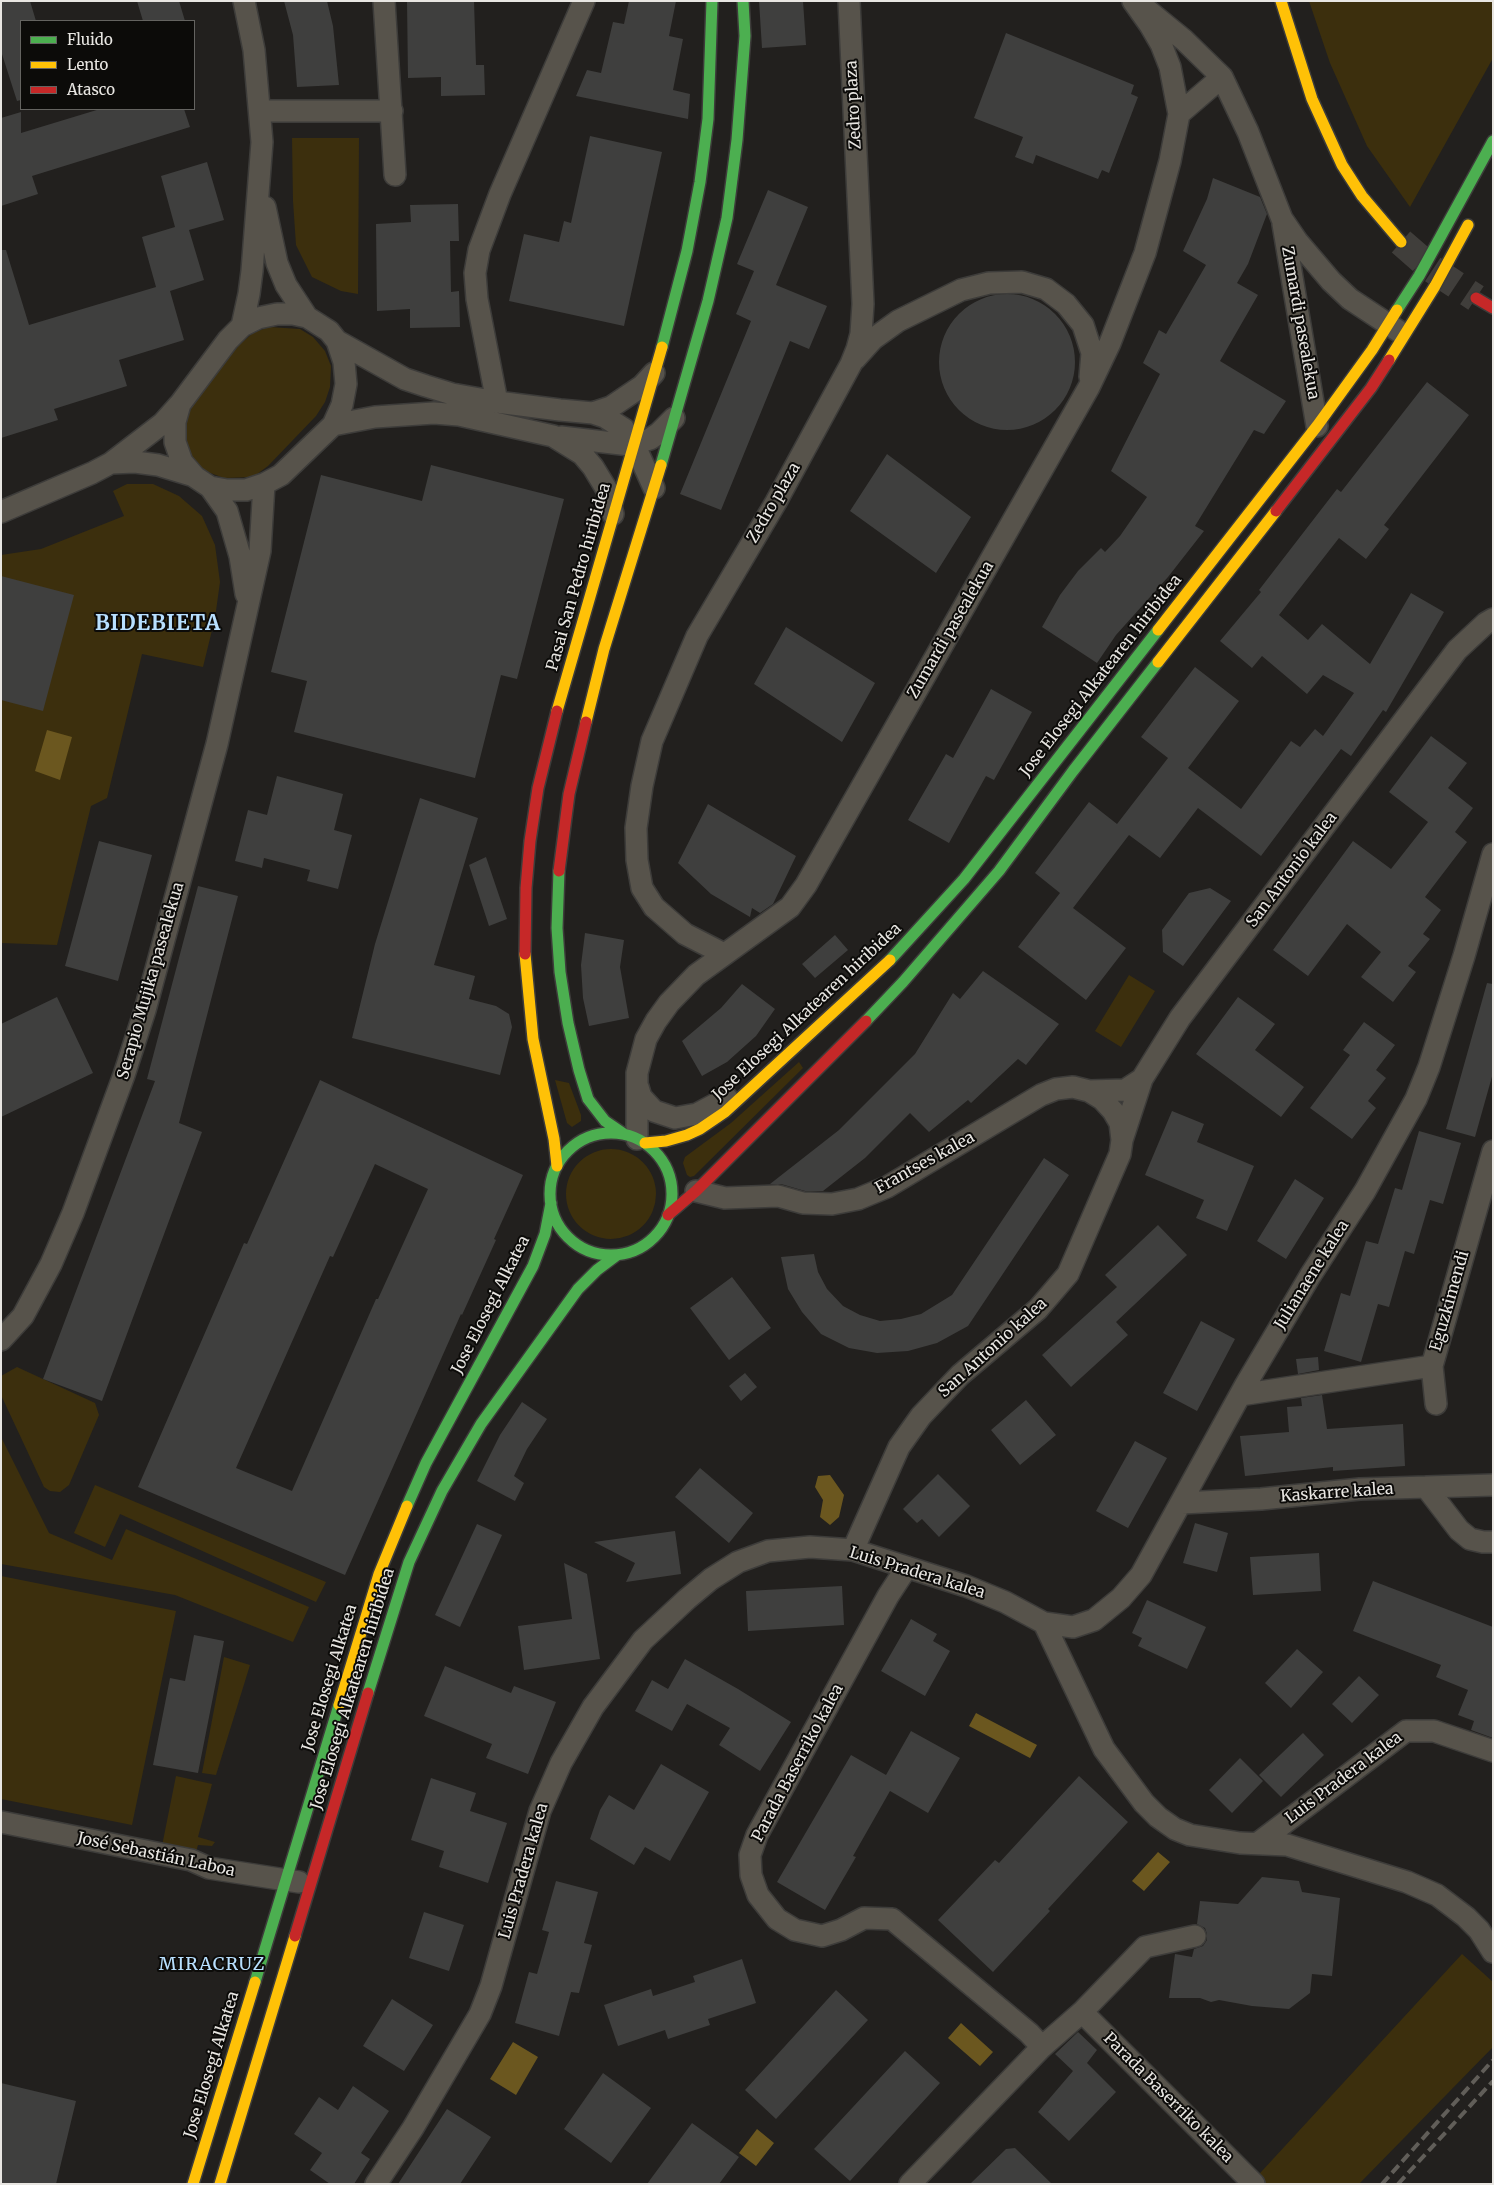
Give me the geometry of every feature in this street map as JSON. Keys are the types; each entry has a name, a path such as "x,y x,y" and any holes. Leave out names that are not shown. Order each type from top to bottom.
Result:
{"main road":[{"name":"Pasai San Pedro hiribidea","path":"557,1166 531,1020 524,934 526,888 538,788 547,747 655,372 687,251 700,182 708,119 712,1"},
{"path":"635,1139 608,1133 592,1136 578,1142 566,1153 557,1166 552,1178 551,1203 555,1218 563,1231 574,1242 587,1250 601,1254 617,1255 642,1247 662,1228 672,1200 672,1183 658,1154 635,1139 604,1121 588,1099 568,1023 560,972 557,928 558,882 569,794 583,730 604,649 654,488 708,301 727,218 737,140 745,36 743,1"},
{"path":"1281,1 1312,99 1342,165 1362,196 1401,242"},
{"name":"Jose Elosegi Alkatearen hiribidea","path":"668,1215 696,1191 823,1065 903,982 999,871 1079,763 1347,421 1397,330 1419,276 1493,141"},
{"name":"Jose Elosegi Alkatearen hiribidea","path":"635,1139 666,1141 700,1129 725,1112 895,956 964,879 1317,426 1436,286 1475,212"},
{"path":"1476,298 1493,308"},
{"name":"Jose Elosegi Alkatea","path":"193,2184 379,1574 426,1463 533,1266 545,1234 551,1203"},
{"name":"Jose Elosegi Alkatearen hiribidea","path":"220,2184 396,1599 409,1562 442,1491 481,1424 578,1289 597,1270 617,1255"}],"street":[{"path":"242,326 249,294 262,142 254,50 244,1"},
{"path":"384,1 396,175"},
{"path":"497,402 477,299 476,273 479,250 500,194 584,1"},
{"name":"Zedro plaza","path":"724,954 685,934 654,907 642,888 637,860 636,828 642,786 652,740 697,636 776,502 852,364 861,334 863,304 849,1"},
{"name":"Zumardi pasealekua","path":"635,1139 640,1060 646,1040 656,1021 669,1003 696,975 790,906 806,885 1089,387 1125,307 1145,253 1170,161 1179,114 1174,82 1164,52 1150,24 1133,1"},
{"name":"Zumardi pasealekua","path":"1137,1 1184,40 1222,77 1248,132 1282,219 1317,426"},
{"path":"1179,114 1222,77"},
{"path":"260,111 392,111"},
{"path":"260,181 277,263 286,285 307,317"},
{"name":"Zumardi pasealekua","path":"1282,219 1308,255 1331,281 1350,299 1397,330"},
{"path":"852,364 873,339 898,321 961,290 989,283 1022,282 1046,290 1066,304 1083,325 1092,353 1089,387"},
{"path":"863,304 878,318 888,322 898,321"},
{"path":"1,512 92,474 111,463 163,423 180,404 228,340 242,326 258,318 277,314 293,314 307,317 329,331 337,341 344,362 346,384 342,405 333,424 281,475 264,484 246,490 227,490 158,465 135,462 111,463"},
{"path":"337,341 405,379 452,394 497,402 605,416 624,429 634,444 654,488"},
{"path":"593,413 627,398 655,372"},
{"path":"180,404 175,422 175,442 182,462 203,482"},
{"path":"333,424 375,417 434,413 459,416 553,436 620,445 634,444 659,434 674,418"},
{"path":"553,436 582,454 593,467 604,486 613,514"},
{"name":"Serapio Mujika pasealekua","path":"203,482 227,511 235,534 247,601"},
{"name":"Serapio Mujika pasealekua","path":"1,1340 24,1316 51,1264 73,1213 146,1010 217,744 247,601 260,551 264,484"},
{"name":"San Antonio kalea","path":"853,1550 899,1447 921,1416 960,1375 1038,1309 1068,1274 1120,1154 1122,1140 1142,1079 1180,1018 1457,650 1486,623 1493,619"},
{"name":"Julianaene kalea","path":"1044,1623 1073,1627 1094,1620 1121,1598 1141,1575 1240,1394 1310,1276 1365,1191 1416,1099 1429,1067 1464,956 1493,854"},
{"name":"Frantses kalea","path":"696,1191 725,1198 778,1196 803,1203 832,1204 858,1199 887,1187 1041,1095 1056,1089 1072,1087 1089,1091 1125,1090 1142,1079"},
{"path":"638,1087 641,1096 654,1111 675,1118 697,1114 760,1081"},
{"name":"San Antonio kalea","path":"1089,1091 1102,1099 1113,1112 1120,1123 1122,1140"},
{"name":"Eguzkimendi","path":"1240,1394 1432,1366 1491,1161"},
{"path":"1432,1366 1436,1404"},
{"name":"Kaskarre kalea","path":"1182,1502 1261,1499 1360,1489 1493,1485"},
{"path":"1426,1487 1459,1530 1470,1539 1493,1542"},
{"name":"Luis Pradera kalea","path":"376,2184 413,2128 480,2014 491,1986 540,1811 560,1763 594,1707 643,1640 687,1599 711,1579 738,1562 768,1551 810,1547 853,1550 966,1586 1005,1602 1044,1623 1104,1749 1144,1803 1158,1817 1175,1829 1190,1835 1213,1840 1287,1845 1422,1888 1437,1895 1466,1917 1479,1930 1493,1952"},
{"name":"Parada Baserriko kalea","path":"907,1567 884,1604 757,1835 750,1855 751,1875 758,1896 778,1919 795,1930 822,1936 841,1930 864,1918 892,1919 1029,2033 1042,2047"},
{"name":"Luis Pradera kalea","path":"1258,1843 1406,1731 1434,1732 1493,1751"},
{"name":"José Sebastián Laboa","path":"1,1822 191,1860 209,1868 311,1884"},
{"path":"910,2184 1042,2047 1082,2012 1145,1947 1195,1936"},
{"name":"Parada Baserriko kalea","path":"1082,2012 1254,2184"}],"shaded area":[{"path":"1309,1 1493,1 1493,58 1410,207 1367,146 1330,63"},
{"path":"292,138 359,138 358,294 341,291 312,277 296,245"},
{"path":"269,327 300,329 313,337 325,351 331,366 330,387 325,402 316,416 268,466 253,477 224,478 205,471 190,455 185,436 187,416 196,400 239,345 253,333"},
{"path":"127,484 153,484 179,496 202,516 215,545 220,582 215,618 203,667 142,654 107,798 91,806 57,945 1,943 1,555 41,549 124,516 113,491"},
{"path":"47,730 72,737 60,780 35,771"},
{"path":"1129,975 1155,991 1121,1047 1095,1031"},
{"path":"799,1062 803,1068 694,1176 690,1177 687,1175 683,1163 685,1157 731,1123"},
{"path":"555,1080 569,1083 581,1115 581,1121 572,1127 567,1123"},
{"path":"611,1149 628,1152 643,1162 653,1177 656,1194 653,1211 643,1226 628,1236 611,1239 594,1236 579,1226 569,1211 566,1194 569,1177 579,1162 594,1152"},
{"path":"17,1367 95,1403 99,1415 69,1485 60,1492 50,1491 44,1487 1,1395 1,1376"},
{"path":"1,1437 49,1533 112,1560 126,1529 309,1607 293,1642 175,1595 1,1564"},
{"path":"830,1475 844,1495 839,1517 830,1525 820,1517 823,1500 815,1487 818,1476"},
{"path":"95,1485 326,1582 316,1602 120,1514 105,1547 74,1533"},
{"path":"1,1576 176,1611 132,1825 1,1799"},
{"path":"224,1657 250,1665 216,1775 202,1773"},
{"path":"976,1713 1037,1745 1030,1758 969,1726"},
{"path":"176,1776 212,1784 198,1837 215,1842 212,1846 198,1845 196,1852 162,1846"},
{"path":"1158,1852 1170,1862 1144,1891 1132,1881"},
{"path":"1462,1954 1493,1982 1493,2047 1359,2184 1250,2184"},
{"path":"961,2023 993,2052 980,2066 948,2038"},
{"path":"513,2042 538,2057 516,2095 490,2079"},
{"path":"757,2129 774,2143 756,2166 739,2153"}],"building":[{"path":"1,1 30,1 36,20 20,20 20,100 17,101 1,51"},
{"path":"137,1 179,1 185,20 143,20"},
{"path":"284,1 327,1 333,26 339,85 297,87 293,35"},
{"path":"407,1 474,1 476,65 484,65 485,95 441,96 441,77 408,78"},
{"path":"629,1 676,1 669,36 683,39 673,90 690,94 688,119 576,96 587,70 601,73 613,22 624,24"},
{"path":"759,1 803,1 806,45 762,48"},
{"path":"1006,33 1134,85 1131,94 1138,97 1109,173 1102,170 1098,179 1036,155 1033,164 1015,157 1023,137 974,118"},
{"path":"97,110 184,110 190,127 32,176 38,194 1,206 1,118 21,112 21,133"},
{"path":"590,136 662,152 624,326 509,301 524,234 559,242 564,221 571,223"},
{"path":"207,162 224,220 189,230 204,280 170,291 184,340 119,360 127,386 54,409 58,420 1,438 1,250 6,250 29,325 156,287 142,237 175,227 161,176"},
{"path":"1213,178 1260,197 1267,214 1248,264 1237,283 1258,295 1220,361 1286,401 1264,434 1254,430 1195,526 1204,531 1168,577 1116,635 1097,663 1042,627 1060,595 1078,571 1101,548 1105,552 1120,536 1147,497 1111,471 1160,374 1143,363 1159,330 1166,334 1206,265 1183,251 1207,199"},
{"path":"768,190 808,207 776,285 827,306 809,349 790,341 721,510 680,494 751,321 736,314 754,271 737,264"},
{"path":"458,204 459,241 450,241 451,292 459,291 460,327 410,328 410,309 377,311 376,224 411,222 410,205"},
{"path":"1007,294 1033,299 1045,305 1055,314 1064,324 1070,336 1075,362 1070,388 1064,400 1055,410 1045,419 1033,425 1007,430 981,425 969,419 959,410 950,400 944,388 939,362 944,336 950,324 959,314 969,305 981,299"},
{"path":"1427,382 1469,415 1384,525 1389,529 1366,559 1339,538 1279,615 1308,640 1322,624 1370,664 1411,593 1444,612 1386,712 1383,710 1351,756 1341,749 1261,856 1198,808 1160,858 1129,835 1073,908 1126,948 1086,1000 1018,947 1060,893 1035,873 1089,802 1117,824 1168,758 1141,737 1195,667 1239,701 1188,768 1241,809 1291,741 1300,747 1315,729 1323,736 1354,693 1323,675 1307,694 1262,656 1252,668 1220,641 1261,592 1259,590 1337,489 1341,492"},
{"path":"887,454 971,517 936,573 850,511"},
{"path":"431,465 564,499 517,679 501,675 475,778 294,732 307,681 271,672 321,475 422,501"},
{"path":"1,576 74,595 43,711 1,700"},
{"path":"786,627 875,683 842,742 754,684"},
{"path":"991,689 1032,712 994,780 986,776 949,843 908,820 946,754 953,758"},
{"path":"1431,736 1467,763 1448,788 1473,808 1455,832 1467,842 1425,897 1441,910 1423,934 1430,939 1408,966 1416,972 1393,1002 1361,977 1381,952 1347,924 1308,976 1273,950 1353,841 1391,869 1428,822 1389,792"},
{"path":"277,776 343,794 334,830 352,835 338,889 307,881 310,870 264,858 262,868 235,861 248,810 267,815"},
{"path":"420,798 478,818 434,965 475,976 469,999 496,1006 509,1014 512,1027 500,1075 352,1038 375,944"},
{"path":"708,804 796,856 773,904 760,913 752,908 750,917 711,894 678,863"},
{"path":"99,841 152,855 118,981 65,966"},
{"path":"486,857 507,919 489,926 469,865"},
{"path":"198,886 238,896 179,1123 202,1132 102,1401 43,1379 155,1081 147,1079"},
{"path":"1210,888 1231,901 1183,966 1163,952 1162,930 1189,893"},
{"path":"585,933 624,940 620,967 629,1018 589,1026 583,998 581,965"},
{"path":"835,935 848,950 815,978 802,964"},
{"path":"983,971 1059,1024 1026,1065 1018,1059 971,1103 968,1100 929,1132 910,1113 865,1158 823,1191 805,1191 781,1184 770,1184 839,1130 915,1054 953,993 960,999"},
{"path":"1487,983 1493,984 1493,1073 1475,1137 1446,1129"},
{"path":"742,984 775,1009 756,1036 727,1062 702,1076 682,1041 721,1008"},
{"path":"57,997 93,1073 1,1117 1,1024"},
{"path":"1238,997 1275,1024 1255,1050 1304,1087 1281,1117 1196,1054"},
{"path":"1364,1022 1395,1045 1376,1070 1386,1078 1368,1101 1376,1108 1352,1139 1310,1108 1350,1055 1343,1050"},
{"path":"320,1080 523,1175 494,1239 496,1240 345,1575 138,1487 244,1243 247,1244","holes":["375,1164 428,1189 378,1299 376,1299 292,1491 236,1468 330,1256 333,1257"]},
{"path":"1172,1111 1204,1124 1197,1142 1254,1166 1227,1231 1196,1218 1204,1200 1145,1175"},
{"path":"1419,1131 1461,1143 1443,1204 1430,1200 1414,1254 1405,1251 1389,1307 1378,1304 1361,1362 1324,1351 1341,1293 1350,1296 1366,1241 1378,1244 1395,1188 1402,1190"},
{"path":"1044,1158 1069,1175 968,1326 937,1343 908,1351 877,1353 849,1348 821,1334 802,1312 788,1289 781,1257 814,1254 818,1272 827,1289 843,1306 860,1315 880,1321 901,1319 921,1314 952,1295"},
{"path":"1295,1179 1324,1198 1286,1259 1257,1241"},
{"path":"1158,1225 1187,1255 1116,1322 1128,1335 1071,1387 1042,1355 1117,1287 1105,1275"},
{"path":"732,1277 771,1328 729,1360 690,1308"},
{"path":"1201,1321 1235,1339 1197,1411 1163,1393"},
{"path":"1318,1357 1319,1370 1298,1374 1296,1359"},
{"path":"745,1373 757,1387 741,1401 729,1386"},
{"path":"1322,1395 1327,1429 1403,1424 1405,1466 1333,1471 1333,1467 1245,1476 1240,1436 1289,1432 1287,1407 1302,1406 1301,1398"},
{"path":"1026,1400 1056,1435 1020,1465 991,1430"},
{"path":"522,1402 547,1419 527,1449 514,1476 524,1483 515,1501 477,1481 500,1435"},
{"path":"1135,1441 1167,1458 1128,1528 1096,1511"},
{"path":"700,1468 753,1513 729,1543 675,1497"},
{"path":"938,1474 970,1506 939,1537 922,1519 917,1523 903,1509"},
{"path":"1195,1523 1228,1533 1217,1572 1183,1563"},
{"path":"477,1524 502,1535 460,1627 435,1615"},
{"path":"675,1531 681,1574 626,1582 635,1563 594,1542"},
{"path":"1319,1553 1321,1591 1253,1595 1250,1557"},
{"path":"564,1563 587,1574 600,1659 524,1670 518,1626 572,1619"},
{"path":"1373,1581 1493,1627 1493,1738 1471,1730 1474,1721 1458,1715 1468,1690 1436,1677 1441,1665 1353,1631"},
{"path":"842,1586 844,1625 748,1631 746,1591"},
{"path":"1147,1600 1206,1627 1187,1669 1138,1646 1142,1638 1132,1633"},
{"path":"911,1619 937,1634 933,1641 950,1651 925,1696 881,1671"},
{"path":"194,1635 224,1641 198,1773 153,1765 170,1678 185,1681"},
{"path":"1297,1649 1323,1672 1291,1708 1265,1683"},
{"path":"685,1659 791,1722 760,1771 719,1745 730,1728 687,1704 672,1731 635,1711 652,1680 668,1689"},
{"path":"445,1666 511,1693 514,1686 556,1702 528,1774 486,1758 492,1744 424,1716"},
{"path":"1359,1676 1379,1695 1352,1723 1332,1704"},
{"path":"911,1731 960,1758 928,1813 890,1791 853,1856 856,1857 825,1910 777,1882 851,1755 886,1775"},
{"path":"1303,1733 1324,1755 1281,1797 1259,1775"},
{"path":"1240,1758 1263,1781 1232,1813 1209,1790"},
{"path":"661,1764 709,1792 670,1861 645,1847 634,1865 590,1839 600,1810 609,1795 634,1810"},
{"path":"1079,1776 1128,1822 1048,1909 1050,1911 993,1972 938,1920 995,1860 999,1863"},
{"path":"431,1778 476,1793 470,1811 507,1823 488,1883 439,1867 444,1851 411,1840"},
{"path":"1262,1877 1299,1881 1302,1892 1340,1898 1332,1976 1312,1974 1310,1993 1289,2009 1252,2006 1219,2000 1211,2002 1200,1998 1169,1998 1175,1954 1192,1957 1194,1949 1203,1946 1207,1940 1205,1928 1197,1924 1200,1901 1238,1904"},
{"path":"556,1881 598,1892 584,1943 592,1945 579,1993 571,1992 559,2036 515,2023 529,1972 537,1974 549,1932 542,1930"},
{"path":"424,1912 464,1925 449,1971 409,1958"},
{"path":"742,1959 756,2003 708,2019 710,2025 668,2039 665,2030 618,2046 604,2005 651,1989 653,1996 695,1982 693,1976"},
{"path":"836,1990 868,2020 776,2119 745,2090"},
{"path":"392,1999 433,2025 404,2071 363,2046"},
{"path":"1078,2032 1097,2050 1087,2063 1116,2092 1069,2141 1038,2112 1073,2071 1055,2054"},
{"path":"905,2051 940,2083 850,2181 814,2149"},
{"path":"603,2073 651,2108 611,2163 564,2129"},
{"path":"1,2083 76,2101 56,2184 1,2184"},
{"path":"353,2086 389,2111 361,2153 370,2159 354,2184 330,2184 310,2170 322,2153 294,2134 319,2097 338,2110"},
{"path":"447,2109 491,2137 460,2184 398,2184"},
{"path":"692,2123 739,2157 719,2184 647,2184"},
{"path":"1015,2148 1052,2184 970,2184 1006,2149"}],"tunnel":[{"path":"1401,242 1432,269 1476,298"}],"railway":[{"path":"1382,2184 1493,2060"},
{"path":"1398,2184 1493,2081"}],"traffic: fast":[{"path":"662,347 687,251 700,182 708,119 712,1"},
{"path":"661,465 708,301 727,218 737,140 745,36 743,1"},
{"path":"1397,310 1419,276 1493,141"},
{"path":"890,960 964,879 1158,630"},
{"path":"866,1021 903,982 999,871 1073,771 1158,662"},
{"path":"559,871 557,928 560,972 568,1023 579,1070 588,1099 605,1121 624,1134"},
{"path":"611,1133 623,1134 634,1138 645,1143 654,1151 662,1160 667,1171 671,1182 672,1194 671,1206 667,1217 662,1228 654,1237 645,1245 634,1250 623,1254 611,1255 599,1254 588,1250 577,1245 568,1237 560,1228 555,1217 551,1206 550,1194 551,1182 555,1171 560,1160 568,1151 577,1143 588,1138 599,1134 611,1133"},
{"path":"407,1506 426,1463 533,1266 545,1234 551,1203"},
{"path":"368,1693 409,1562 442,1491 481,1424 578,1289 597,1270 617,1255"},
{"path":"255,1982 339,1705"}],"traffic: slow":[{"path":"1281,1 1312,99 1342,165 1362,196 1401,242"},
{"path":"1389,360 1435,286 1468,225"},
{"path":"1158,630 1317,426 1372,350 1397,310"},
{"path":"557,711 662,347"},
{"path":"586,722 604,649 661,465"},
{"path":"1158,662 1276,511"},
{"path":"525,954 533,1039 554,1139 557,1166"},
{"path":"645,1143 666,1141 687,1135 700,1129 725,1112 890,960"},
{"path":"339,1705 379,1574 407,1506"},
{"path":"220,2184 295,1936"},
{"path":"193,2184 255,1982"}],"traffic: jam":[{"path":"1476,298 1493,308"},
{"path":"1276,511 1371,388 1389,360"},
{"path":"525,954 526,888 530,841 538,788 557,711"},
{"path":"559,871 569,794 586,722"},
{"path":"668,1215 696,1191 866,1021"},
{"path":"295,1936 368,1693"}],"district":[{"name":"BIDEBIETA","path":"158,624"},
{"name":"MIRACRUZ","path":"212,1965"}]}
